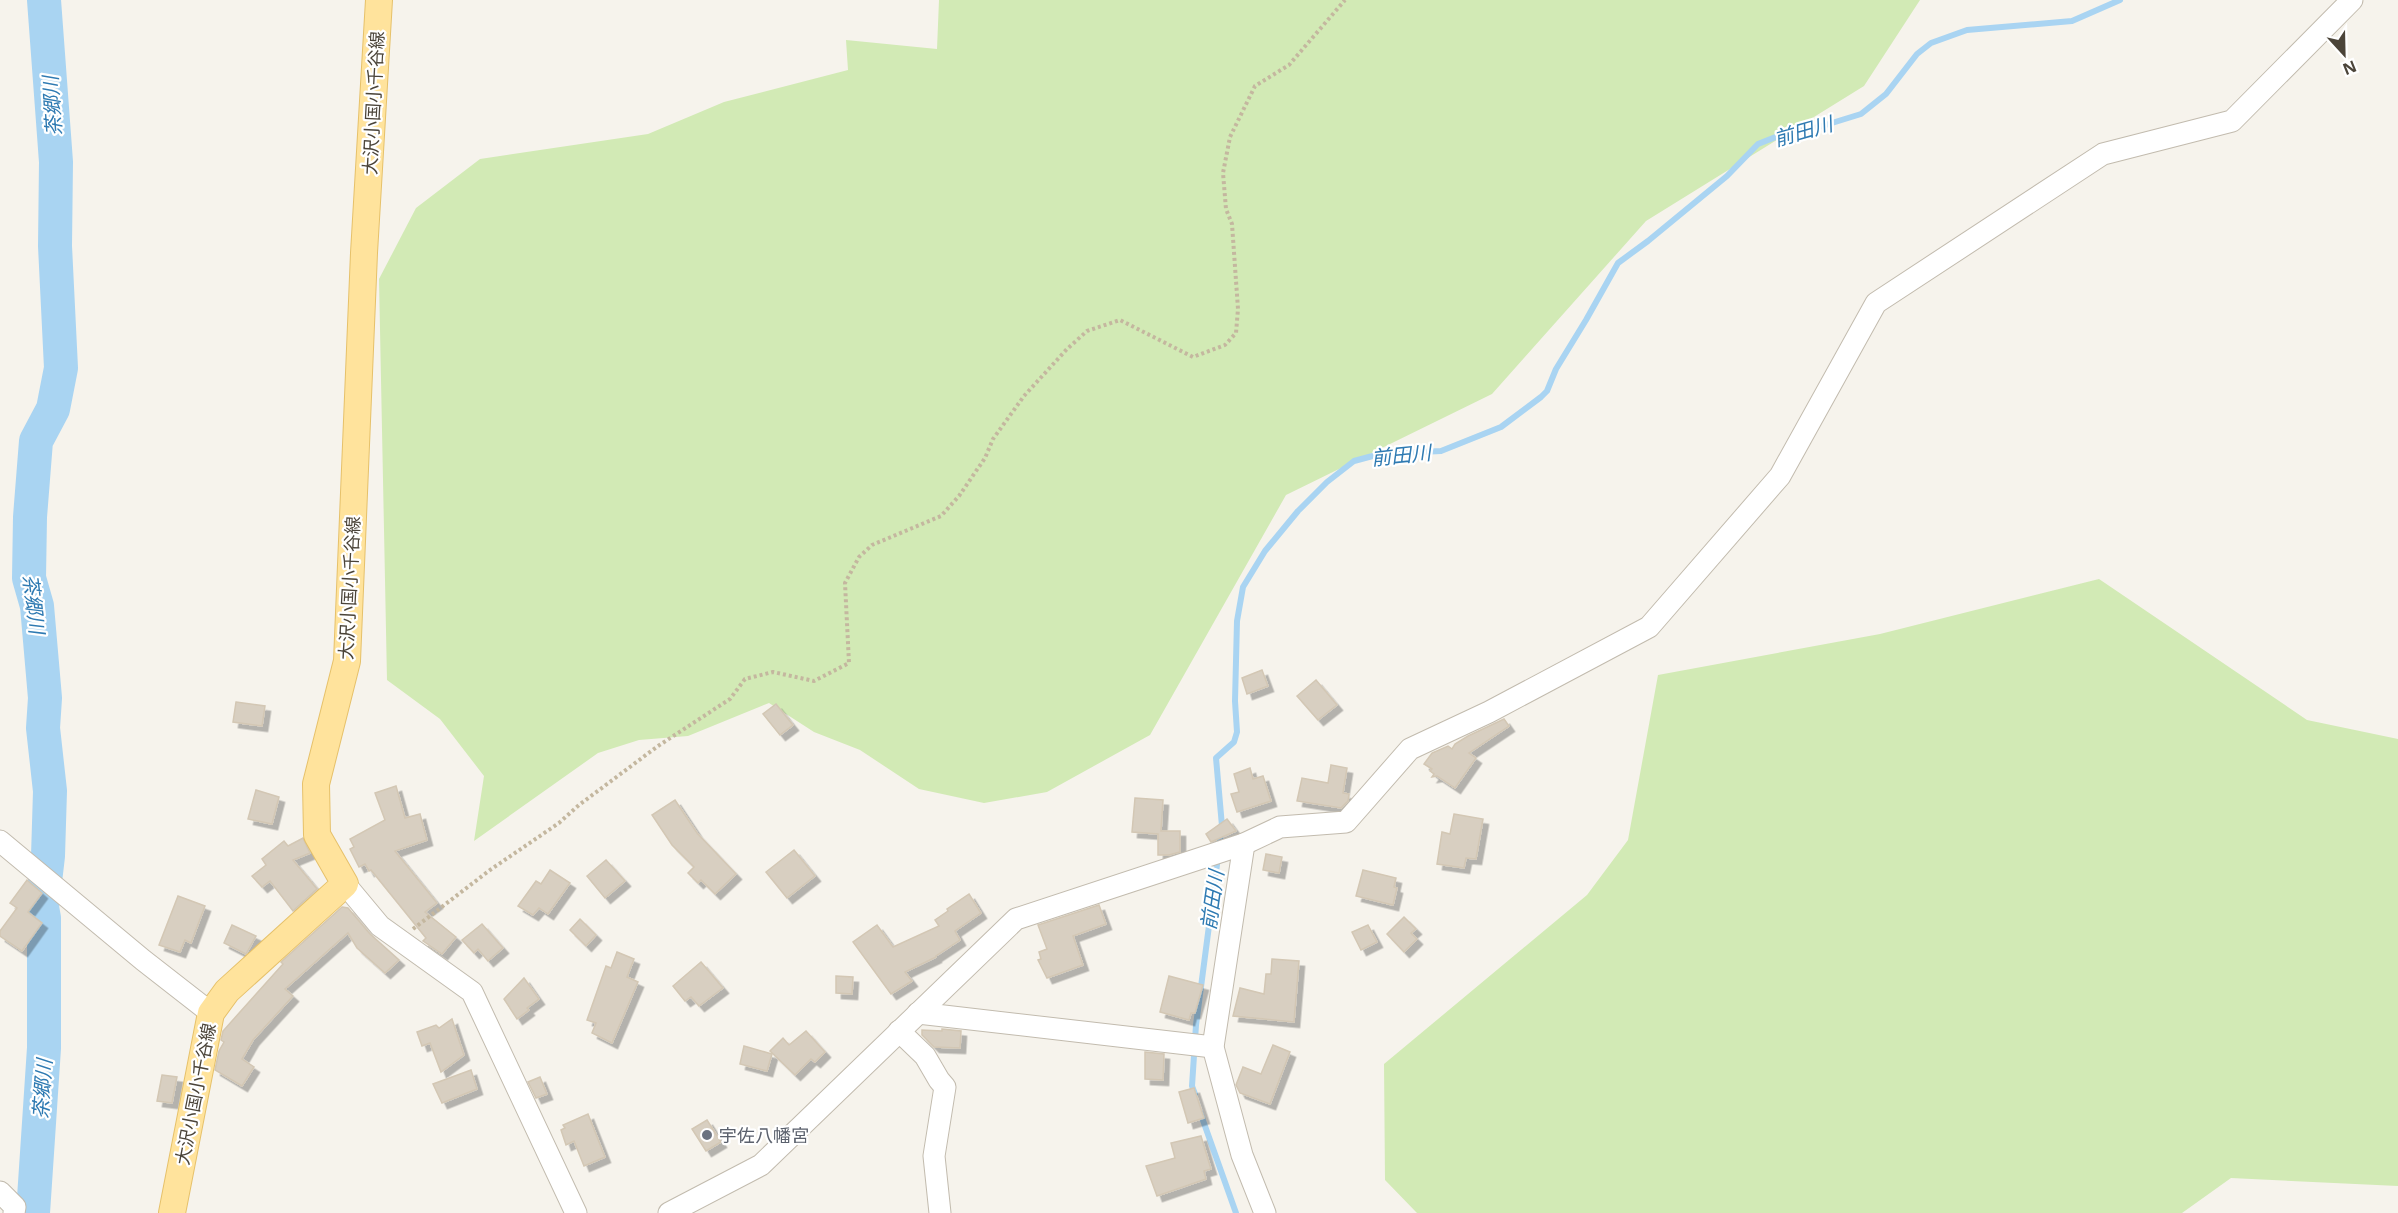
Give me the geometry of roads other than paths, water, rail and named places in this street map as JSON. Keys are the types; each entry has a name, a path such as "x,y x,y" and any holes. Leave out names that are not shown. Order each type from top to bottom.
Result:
{"main road":[{"name":"大沢小国小千谷線","path":"172,1213 211,1013 227,991 345,884 317,834 316,784 347,661 363,264 379,0"}],"street":[{"path":"669,1213 761,1164 1016,919 1244,844 1280,826 1347,822 1410,749 1489,712 1649,627 1780,476 1875,303 2103,154 2232,121 2352,0"},
{"path":"0,841 143,960 211,1013"},
{"path":"1244,844 1213,1047 1242,1155 1265,1213"},
{"path":"345,884 380,926 472,992 576,1213"},
{"path":"918,1013 1213,1047"},
{"path":"899,1030 925,1056 945,1087 934,1156 940,1213"},
{"path":"0,1192 15,1207 14,1213"}],"waterway":[{"name":"茶郷川","path":"33,1213 44,1048 44,918 42,907 48,856 50,791 43,728 45,698 37,606 29,578 30,517 36,441 53,409 61,368 55,246 56,162 44,0"},
{"name":"前田川","path":"1219,847 1222,826 1216,758 1234,742 1237,732 1235,701 1237,621 1243,587 1265,551 1298,511 1327,482 1354,461 1380,454 1441,451 1501,427 1541,397 1547,391 1556,369 1618,263 1727,176 1758,144 1783,134 1819,127 1861,114 1886,94 1917,54 1931,43 1967,30 2072,21 2120,0"},
{"name":"前田川","path":"1195,1094 1192,1086 1196,1025 1218,857"},
{"name":"前田川","path":"1200,1112 1236,1213"}],"place":[{"name":"宇佐八幡宮","path":"707,1135"}]}
